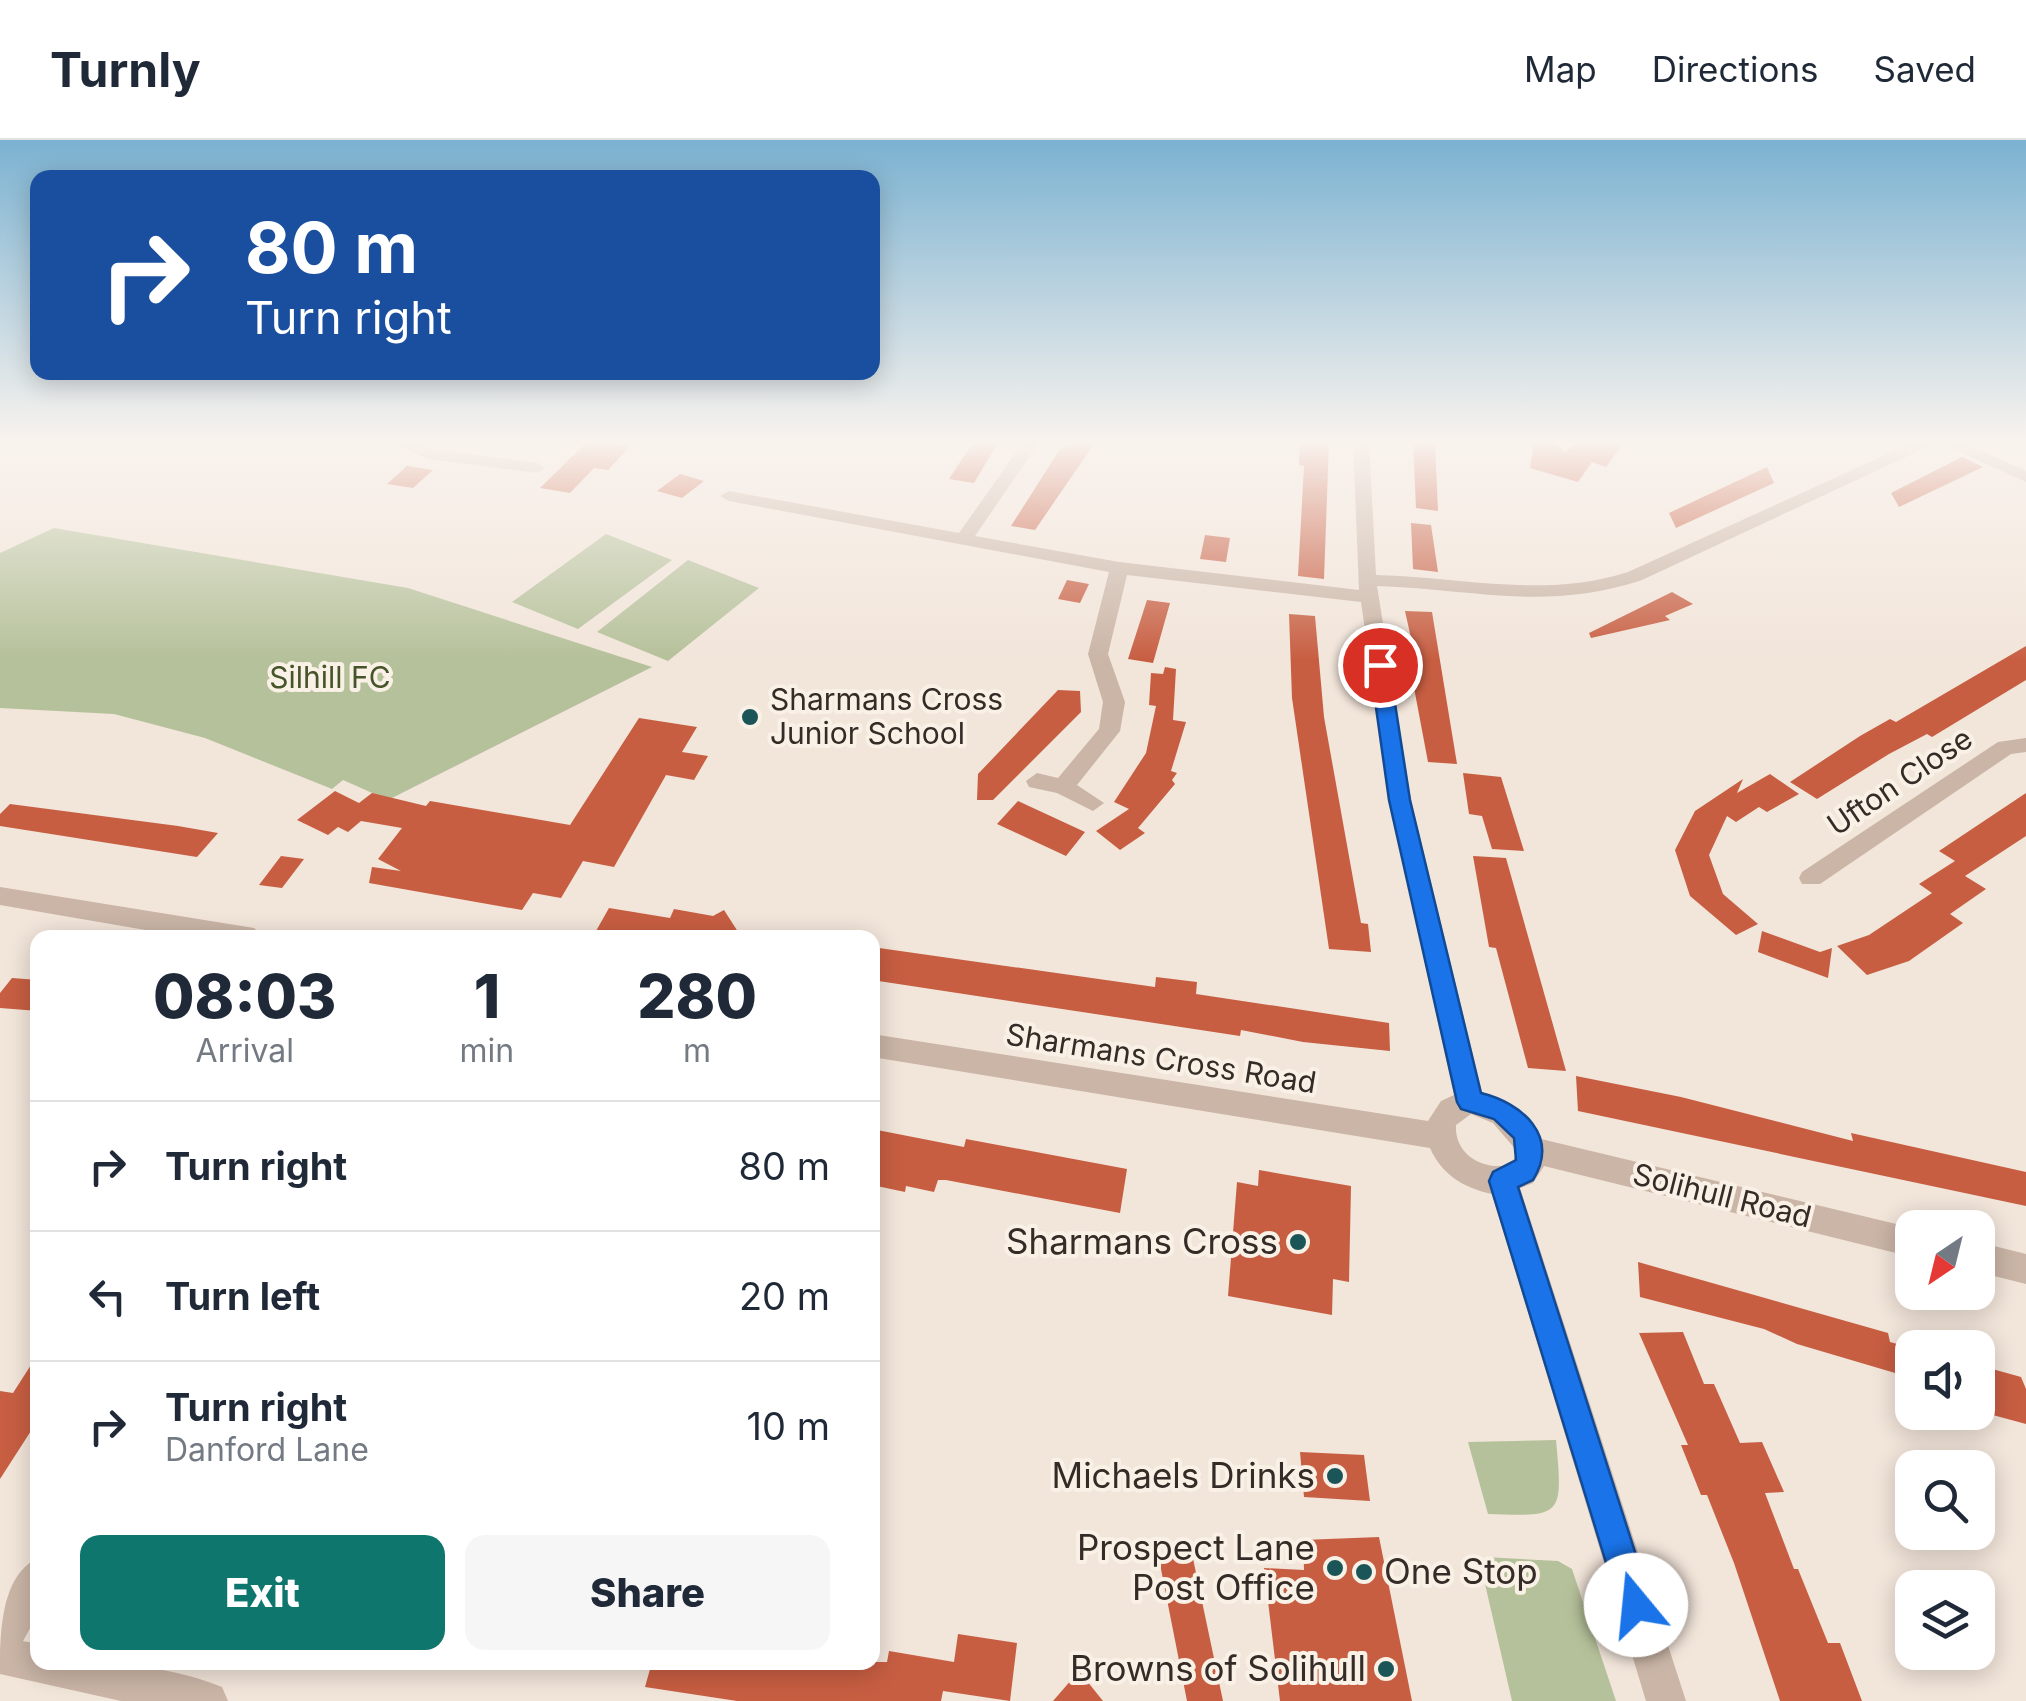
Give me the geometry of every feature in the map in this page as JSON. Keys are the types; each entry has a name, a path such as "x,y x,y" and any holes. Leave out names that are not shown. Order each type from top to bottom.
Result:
{"street":[{"path":"822,514 1119,568 1368,589 1539,596 1587,592 1664,564 1772,514"},
{"path":"963,541 982,514"},
{"path":"1365,514 1368,589 1400,800 1470,1102"},
{"path":"1063,787 1109,732 1114,702 1098,654 1119,568"},
{"name":"Ufton Close","path":"1811,878 2006,747 2026,745"},
{"path":"1038,781 1063,787 1093,803"},
{"path":"0,896 206,930"},
{"name":"Sharmans Cross Road","path":"880,1045 1439,1136"},
{"path":"1470,1102 1501,1109 1515,1119 1530,1150 1524,1171 1503,1181 1487,1181 1462,1170 1450,1159 1439,1136 1446,1112 1470,1102"},
{"name":"Solihull Road","path":"1530,1150 1895,1238"},
{"path":"1503,1181 1666,1701"},
{"path":"1995,1262 2026,1269"},
{"path":"0,1644 30,1590"},
{"path":"0,1655 30,1662"},
{"path":"68,1670 208,1701"}],"green space":[{"name":"Silhill FC","path":"54,528 408,588 652,667 388,800 343,780 332,789 205,738 114,714 0,708 0,553"},
{"path":"606,534 672,560 578,629 512,602"},
{"path":"688,560 759,588 668,661 597,632"},
{"path":"1556,1440 1559,1484 1553,1507 1531,1514 1488,1514 1468,1442"},
{"path":"1485,1557 1558,1561 1572,1569 1616,1701 1512,1701 1482,1571"}],"building":[{"path":"1019,514 1046,514 1035,530 1011,526"},
{"path":"1301,514 1326,514 1324,579 1298,576"},
{"path":"1669,514 1707,514 1676,528"},
{"path":"1411,523 1431,525 1438,572 1413,569"},
{"path":"1205,535 1230,538 1226,562 1200,559"},
{"path":"1067,580 1089,584 1080,603 1058,599"},
{"path":"1672,592 1693,604 1665,616 1670,620 1591,638 1589,633"},
{"path":"1147,600 1170,603 1153,663 1128,659"},
{"path":"1405,611 1432,612 1457,764 1428,762 1408,656 1406,638 1411,638"},
{"path":"1289,614 1315,616 1324,717 1361,923 1368,924 1371,952 1329,949 1292,698"},
{"path":"2026,646 2026,680 1932,737 1927,734 1889,754 1817,799 1790,782 1860,736 1890,719 1896,722"},
{"path":"1165,667 1176,669 1173,720 1186,722 1171,771 1177,773 1172,780 1175,784 1138,828 1145,833 1120,850 1096,831 1129,809 1114,802 1146,753 1156,706 1149,705 1151,673 1163,674"},
{"path":"1058,690 1080,691 1081,712 993,800 977,800 978,774"},
{"path":"639,718 697,727 682,752 708,756 694,780 666,775 614,867 583,861 561,898 533,893 522,910 369,883 372,867 401,871 378,859 402,828 361,821 348,832 338,827 328,835 297,820 335,791 359,803 372,793 426,806 430,801 570,825"},
{"path":"1463,773 1501,777 1524,851 1492,849 1482,816 1469,814"},
{"path":"1770,774 1799,794 1767,812 1759,807 1736,822 1727,816 1709,855 1723,894 1758,924 1736,935 1690,896 1675,850 1695,811 1743,779 1737,793"},
{"path":"2026,793 2026,836 1965,876 1986,889 1950,914 1963,923 1909,961 1867,975 1837,946 1869,935 1932,893 1919,884 1955,861 1939,851"},
{"path":"1018,801 1085,832 1066,856 997,824"},
{"path":"10,804 218,833 197,857 0,826 0,814"},
{"path":"281,856 304,859 282,888 259,885"},
{"path":"1473,856 1506,858 1566,1071 1528,1068 1496,948 1489,947"},
{"path":"609,908 670,918 674,909 713,916 724,910 737,930 597,930"},
{"path":"1762,931 1820,952 1832,948 1828,978 1758,952"},
{"path":"880,948 1155,987 1156,977 1197,982 1196,994 1389,1023 1390,1051 1303,1042 1241,1030 1240,1036 880,981"},
{"path":"12,978 30,979 30,1010 0,1008 0,993"},
{"path":"1576,1076 1681,1097 1853,1141 1851,1133 2026,1172 2026,1206 1578,1111"},
{"path":"880,1131 964,1147 966,1139 1127,1169 1120,1213 946,1180 938,1180 934,1192 906,1186 905,1192 880,1187"},
{"name":"Sharmans Cross","path":"1259,1170 1351,1186 1349,1282 1333,1279 1332,1315 1228,1296 1237,1182 1258,1186"},
{"path":"1638,1262 1888,1333 1890,1342 1895,1343 1895,1373 1797,1344 1764,1329 1640,1297"},
{"path":"1683,1332 1704,1384 1714,1384 1740,1443 1762,1442 1784,1492 1765,1493 1794,1569 1798,1569 1828,1643 1840,1643 1862,1701 1780,1701 1734,1563 1707,1495 1701,1495 1681,1445 1688,1445 1639,1333"},
{"path":"30,1366 30,1432 0,1479 0,1391 13,1393"},
{"path":"1995,1370 2021,1377 2026,1389 2026,1424 1995,1416"},
{"name":"Michaels Drinks","path":"1300,1452 1364,1455 1370,1501 1304,1497"},
{"path":"1379,1537 1412,1701 1280,1701 1264,1568 1304,1570 1303,1540"},
{"path":"1192,1554 1223,1701 1187,1701 1159,1559"},
{"path":"958,1634 1017,1643 1010,1701 943,1691 941,1701 737,1701 645,1687 650,1670 880,1670 880,1662 887,1662 889,1651 954,1662"},
{"path":"1079,1671 1103,1701 1053,1701"}],"place":[{"name":"Sharmans Cross Junior School","path":"750,717"},
{"name":"Sharmans Cross","path":"1298,1242"},
{"name":"Michaels Drinks","path":"1335,1476"},
{"name":"Prospect Lane Post Office","path":"1335,1568"},
{"name":"One Stop","path":"1364,1572"},
{"name":"Browns of Solihull","path":"1386,1669"}],"route":[{"path":"1380,665 1400,800 1470,1102 1501,1109 1525,1131 1530,1150 1528,1163 1524,1171 1503,1181 1636,1605"}]}
